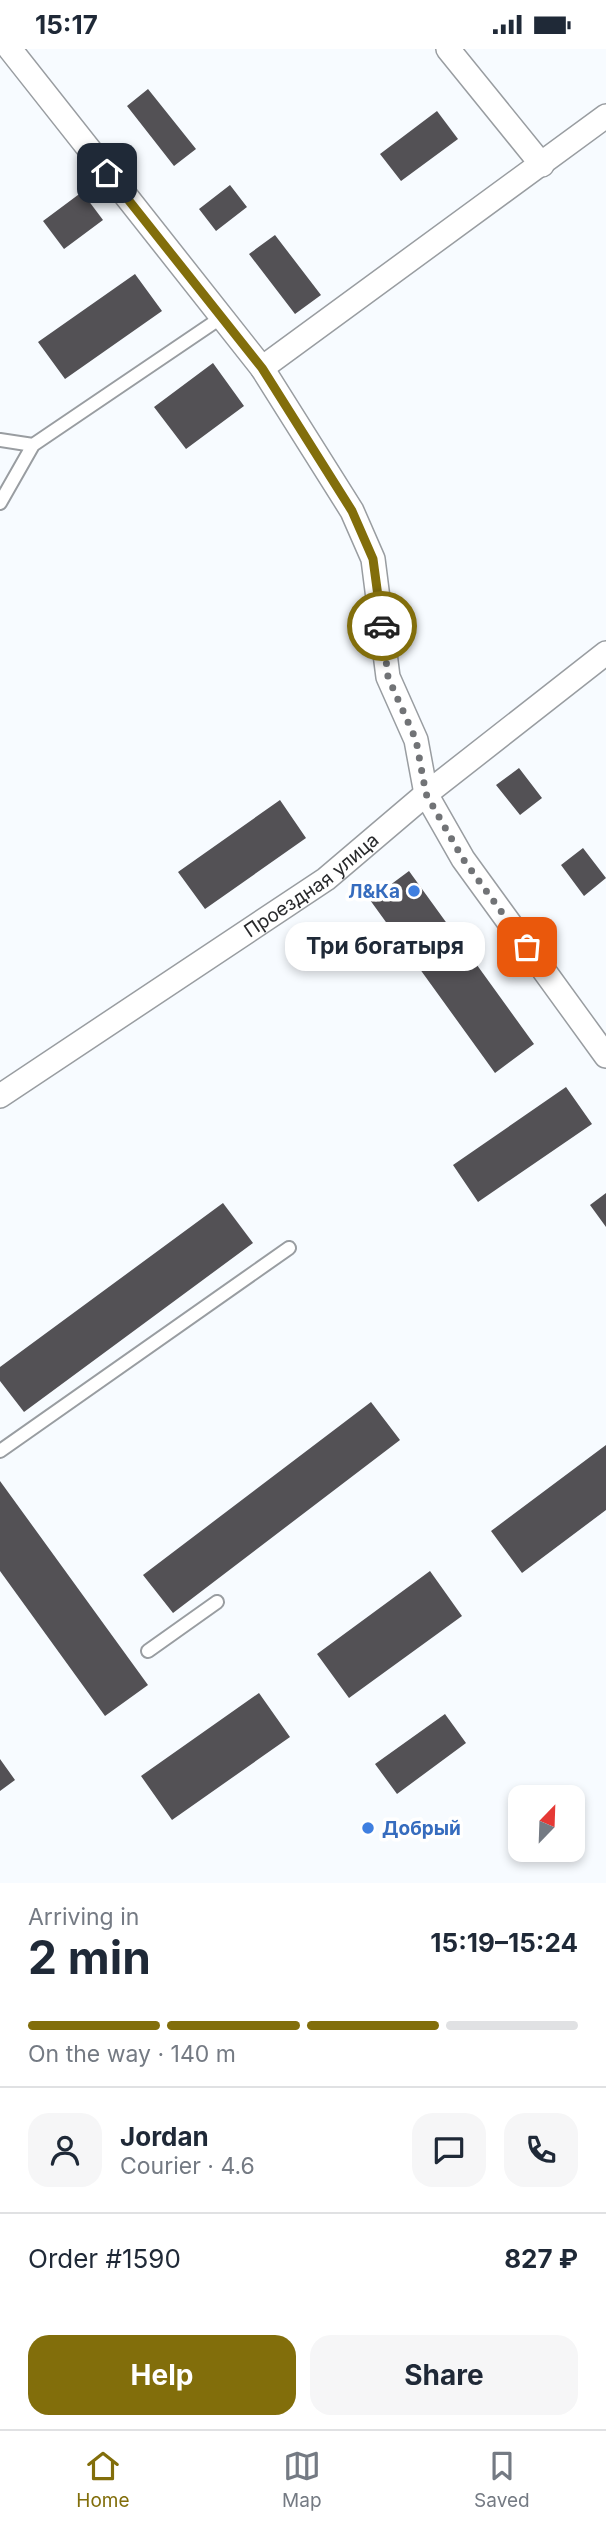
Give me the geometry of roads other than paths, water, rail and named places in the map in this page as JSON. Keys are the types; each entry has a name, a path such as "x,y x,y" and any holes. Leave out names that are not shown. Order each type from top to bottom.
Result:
{"street":[{"path":"10,49 262,368 352,511 373,559 388,677 416,740 426,794 463,859 606,1056"},
{"path":"448,49 542,165"},
{"path":"262,368 606,116"},
{"name":"Проездная улица","path":"0,1095 326,879 426,794 606,653"}],"lane":[{"path":"0,503 33,445 222,317"},
{"path":"0,440 33,445"},
{"path":"0,1451 289,1248"},
{"path":"148,1651 217,1602"}],"place":[{"name":"Л&Ка","path":"414,891"},
{"name":"Три богатыря","path":"527,947"},
{"name":"Добрый","path":"368,1828"}]}
